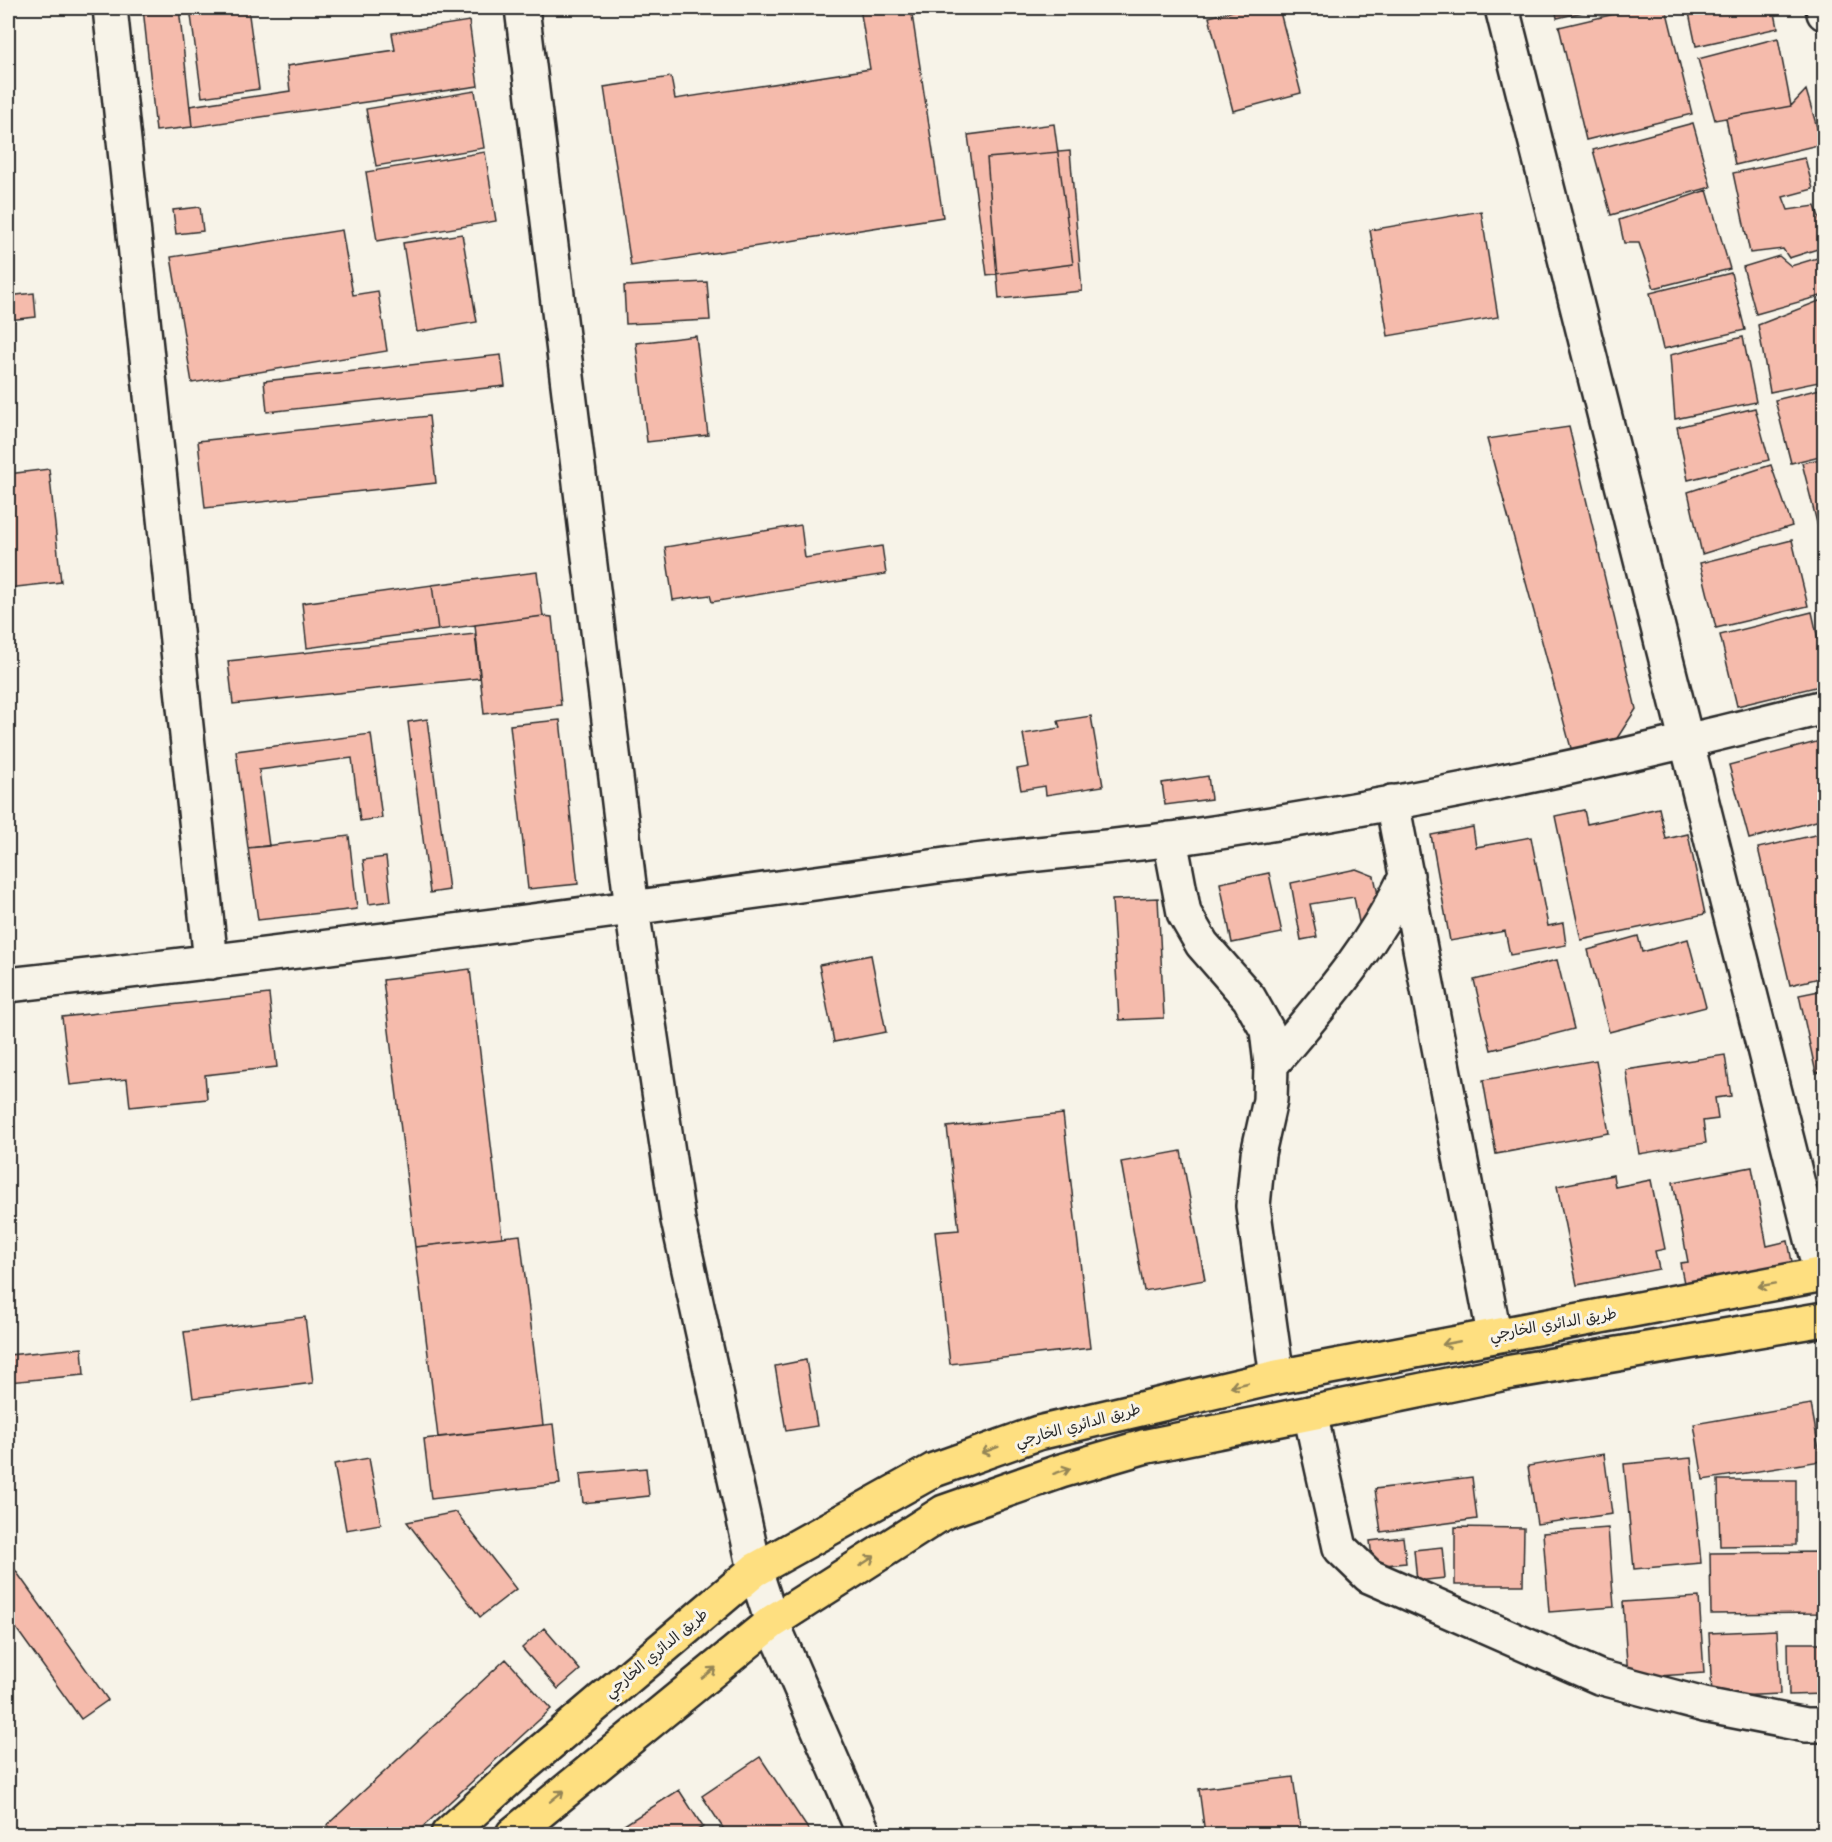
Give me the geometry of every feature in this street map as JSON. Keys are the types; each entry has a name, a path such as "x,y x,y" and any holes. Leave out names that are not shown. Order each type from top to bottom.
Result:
{"main road":[{"name":"طريق الدائري الخارجي","path":"448,1834 520,1769 755,1570 934,1470 1038,1433 1277,1377 1494,1334 1823,1275"},
{"path":"513,1834 772,1622 944,1512 1061,1471 1143,1446 1506,1372 1824,1319"}],"street":[{"path":"110,8 211,962"},
{"path":"522,8 632,909 678,1220 755,1570 772,1622 864,1834"},
{"path":"1502,8 1823,1275"},
{"path":"1823,8 1824,13"},
{"path":"8,985 632,909 1033,853 1170,839 1392,802 1687,742 1824,707"},
{"path":"1392,802 1494,1334"},
{"path":"1170,839 1184,913 1202,944 1249,998 1267,1030 1271,1065 1270,1100 1258,1154 1253,1206 1277,1377"},
{"path":"1271,1065 1352,969 1387,917 1407,875"},
{"path":"1310,1413 1340,1548 1369,1576 1599,1677 1704,1705 1806,1725 1824,1725"}],"building":[{"path":"143,8 179,8 192,127 156,131"},
{"path":"190,8 248,8 259,89 202,97"},
{"path":"860,8 911,8 943,217 631,266 604,87 671,77 675,99 870,69"},
{"path":"1245,8 1279,8 1301,93 1233,111 1209,17"},
{"path":"1555,8 1600,8 1557,18"},
{"path":"1640,8 1666,8 1692,114 1586,140 1559,27"},
{"path":"1688,8 1774,8 1778,28 1696,46"},
{"path":"469,21 478,86 192,127 190,106 290,91 287,66 395,50 392,33"},
{"path":"1778,38 1791,106 1715,120 1698,59"},
{"path":"1806,90 1822,144 1735,165 1726,118 1791,106"},
{"path":"475,91 484,148 376,166 366,109"},
{"path":"1693,123 1711,187 1611,215 1593,150"},
{"path":"1054,124 1073,264 987,275 968,135"},
{"path":"1070,151 1082,291 999,299 987,158"},
{"path":"485,152 496,221 377,241 366,172"},
{"path":"1805,158 1813,189 1783,197 1788,210 1815,206 1824,230 1824,247 1789,258 1783,249 1750,253 1733,173"},
{"path":"1707,190 1730,269 1654,288 1639,243 1624,243 1619,220"},
{"path":"200,207 203,231 176,234 173,210"},
{"path":"1481,211 1498,317 1388,336 1370,230"},
{"path":"342,230 353,295 378,291 387,351 192,383 171,257"},
{"path":"462,234 477,322 417,332 403,243"},
{"path":"1779,256 1791,266 1824,256 1824,295 1756,314 1743,267"},
{"path":"1731,273 1745,330 1663,349 1650,293"},
{"path":"707,282 710,320 626,324 624,286"},
{"path":"34,293 36,317 8,320 8,296"},
{"path":"1824,299 1824,381 1770,392 1758,325"},
{"path":"696,336 708,435 647,442 636,343"},
{"path":"1743,337 1756,402 1675,419 1670,355"},
{"path":"501,355 505,386 267,412 264,381"},
{"path":"1824,388 1824,455 1791,463 1775,400"},
{"path":"1755,408 1769,460 1688,480 1677,427"},
{"path":"429,416 436,483 205,508 198,441"},
{"path":"1569,427 1636,709 1612,746 1572,752 1487,439"},
{"path":"1824,458 1824,525 1818,527 1802,463"},
{"path":"1771,465 1792,526 1702,554 1688,492"},
{"path":"49,469 61,582 8,588 8,474"},
{"path":"801,525 805,558 882,546 886,574 712,602 710,595 673,600 665,547"},
{"path":"1792,540 1808,606 1716,628 1700,563"},
{"path":"537,572 543,616 438,630 432,585"},
{"path":"432,585 438,630 307,648 302,603"},
{"path":"1812,612 1824,666 1824,685 1737,706 1720,635"},
{"path":"543,616 552,617 561,705 484,714 475,625"},
{"path":"475,634 480,678 233,704 228,661"},
{"path":"1091,716 1103,786 1046,795 1045,786 1021,790 1017,769 1029,767 1023,734 1060,728 1058,721"},
{"path":"427,719 449,890 430,893 408,722"},
{"path":"560,720 578,884 528,889 510,725"},
{"path":"371,734 382,818 360,821 352,758 259,770 269,846 248,848 236,751"},
{"path":"1824,740 1824,819 1749,839 1729,765"},
{"path":"1208,776 1211,799 1165,805 1162,783"},
{"path":"1659,808 1666,839 1688,834 1705,914 1581,940 1555,816 1584,810 1587,824"},
{"path":"1473,827 1476,847 1531,837 1548,926 1563,923 1566,945 1510,955 1505,931 1450,941 1431,835"},
{"path":"1824,833 1824,977 1790,985 1758,848"},
{"path":"349,836 357,909 258,920 248,848"},
{"path":"386,857 391,901 369,904 363,860"},
{"path":"1356,869 1374,876 1382,913 1360,927 1354,897 1310,904 1317,937 1301,940 1291,883"},
{"path":"1269,873 1282,933 1232,943 1220,883"},
{"path":"1158,898 1164,1018 1119,1020 1112,900"},
{"path":"1638,936 1642,952 1688,939 1706,1007 1609,1032 1588,950"},
{"path":"871,955 886,1032 834,1042 819,965"},
{"path":"1557,960 1574,1029 1491,1050 1474,980"},
{"path":"470,969 502,1237 415,1247 383,980"},
{"path":"1824,990 1824,1071 1816,1073 1799,995"},
{"path":"269,994 277,1067 205,1075 207,1099 130,1107 127,1079 70,1085 62,1017"},
{"path":"1725,1055 1731,1096 1715,1098 1718,1119 1703,1121 1706,1143 1639,1154 1626,1070"},
{"path":"1596,1060 1609,1133 1496,1154 1483,1080"},
{"path":"1063,1114 1090,1348 950,1364 935,1232 959,1230 947,1127"},
{"path":"1181,1151 1205,1280 1144,1291 1121,1162"},
{"path":"1752,1167 1767,1246 1788,1241 1793,1267 1685,1288 1680,1263 1688,1262 1673,1182"},
{"path":"1613,1175 1615,1187 1651,1180 1665,1249 1655,1251 1659,1269 1577,1285 1557,1186"},
{"path":"520,1235 543,1425 438,1437 415,1247"},
{"path":"305,1317 313,1383 193,1398 184,1332"},
{"path":"82,1348 84,1375 8,1382 8,1355"},
{"path":"806,1360 817,1426 786,1431 775,1366"},
{"path":"1811,1404 1821,1461 1703,1480 1694,1424"},
{"path":"553,1424 560,1484 431,1499 424,1439"},
{"path":"1604,1454 1612,1514 1537,1524 1528,1466"},
{"path":"369,1458 381,1524 346,1530 334,1464"},
{"path":"1691,1458 1701,1563 1634,1569 1624,1464"},
{"path":"646,1468 649,1496 583,1503 580,1474"},
{"path":"1472,1477 1477,1519 1381,1532 1375,1489"},
{"path":"1718,1480 1796,1480 1796,1545 1720,1546"},
{"path":"456,1512 516,1589 480,1617 407,1522"},
{"path":"1455,1527 1524,1528 1523,1585 1455,1585"},
{"path":"1608,1528 1614,1607 1549,1612 1543,1533"},
{"path":"1403,1537 1406,1563 1373,1566 1370,1541"},
{"path":"1442,1547 1445,1578 1417,1581 1414,1550"},
{"path":"1824,1552 1824,1613 1711,1614 1710,1553"},
{"path":"8,1560 108,1700 81,1719 8,1617"},
{"path":"1699,1597 1704,1673 1628,1678 1623,1602"},
{"path":"544,1628 580,1670 558,1689 522,1648"},
{"path":"1777,1630 1780,1694 1712,1697 1709,1633"},
{"path":"1788,1643 1824,1643 1824,1694 1789,1695"},
{"path":"506,1659 551,1709 415,1834 336,1834 327,1825"},
{"path":"760,1757 810,1832 806,1834 727,1834 702,1796"},
{"path":"1293,1777 1301,1834 1205,1834 1199,1789"},
{"path":"679,1790 703,1827 691,1834 610,1834"}]}
